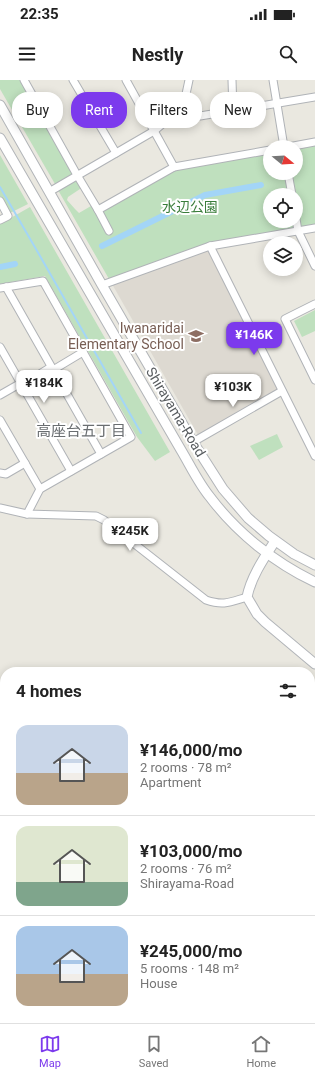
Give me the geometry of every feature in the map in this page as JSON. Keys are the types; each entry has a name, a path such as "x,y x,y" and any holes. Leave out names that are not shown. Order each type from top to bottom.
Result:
{"street":[{"path":"24,80 109,232"},
{"path":"73,80 116,153"},
{"path":"126,80 174,167"},
{"path":"186,92 189,80"},
{"path":"232,80 232,92"},
{"path":"273,80 283,140"},
{"path":"266,105 315,97"},
{"name":"Shirayama-Road","path":"0,105 193,442 223,489 248,518 275,541 294,554 315,564"},
{"path":"49,192 158,128"},
{"name":"Shirayama-Road","path":"0,138 180,450 209,497 239,529 267,553 315,582"},
{"path":"303,144 315,142"},
{"path":"98,210 174,167 263,151"},
{"path":"0,201 8,216 0,220"},
{"path":"298,228 315,266"},
{"path":"102,285 210,246 315,228"},
{"path":"210,246 315,456"},
{"path":"27,514 40,489 131,437 43,281 3,288 52,368 100,454"},
{"path":"315,304 285,319 315,380"},
{"path":"0,347 71,471"},
{"path":"0,395 83,352"},
{"path":"193,442 282,391"},
{"path":"0,420 40,489"},
{"path":"0,473 6,474 25,463"},
{"path":"0,508 27,514 96,516 104,520 206,600 216,603 226,603 247,597"},
{"path":"275,541 249,586 247,597 256,614 315,664"}],"shaded area":[{"name":"Iwanaridai Elementary School","path":"207,250 277,388 277,391 198,435 112,284"}],"green space":[{"path":"0,80 20,80 27,92 12,92 12,110 0,89"},
{"path":"23,128 48,128 73,171 72,174 55,184"},
{"name":"水辺公園","path":"315,145 315,225 303,227 303,188 263,188 263,228 298,228 207,244 109,279 58,190 76,180 82,187 68,197 67,200 79,213 91,206 102,211 176,169 263,154 263,180 303,180 303,148"},
{"path":"0,155 28,204 10,213 0,196"},
{"path":"30,207 170,452 155,461 137,437 45,276 0,284 0,224"},
{"path":"315,310 315,331 302,337 294,321"},
{"path":"277,434 283,447 259,460 250,446"}],"waterway":[{"path":"102,246 205,195 261,185"},
{"path":"0,187 141,433"},
{"path":"0,267 15,264"}],"place":[{"name":"Iwanaridai Elementary School","path":"196,336"}],"district":[{"name":"高座台五丁目","path":"81,431"}]}
